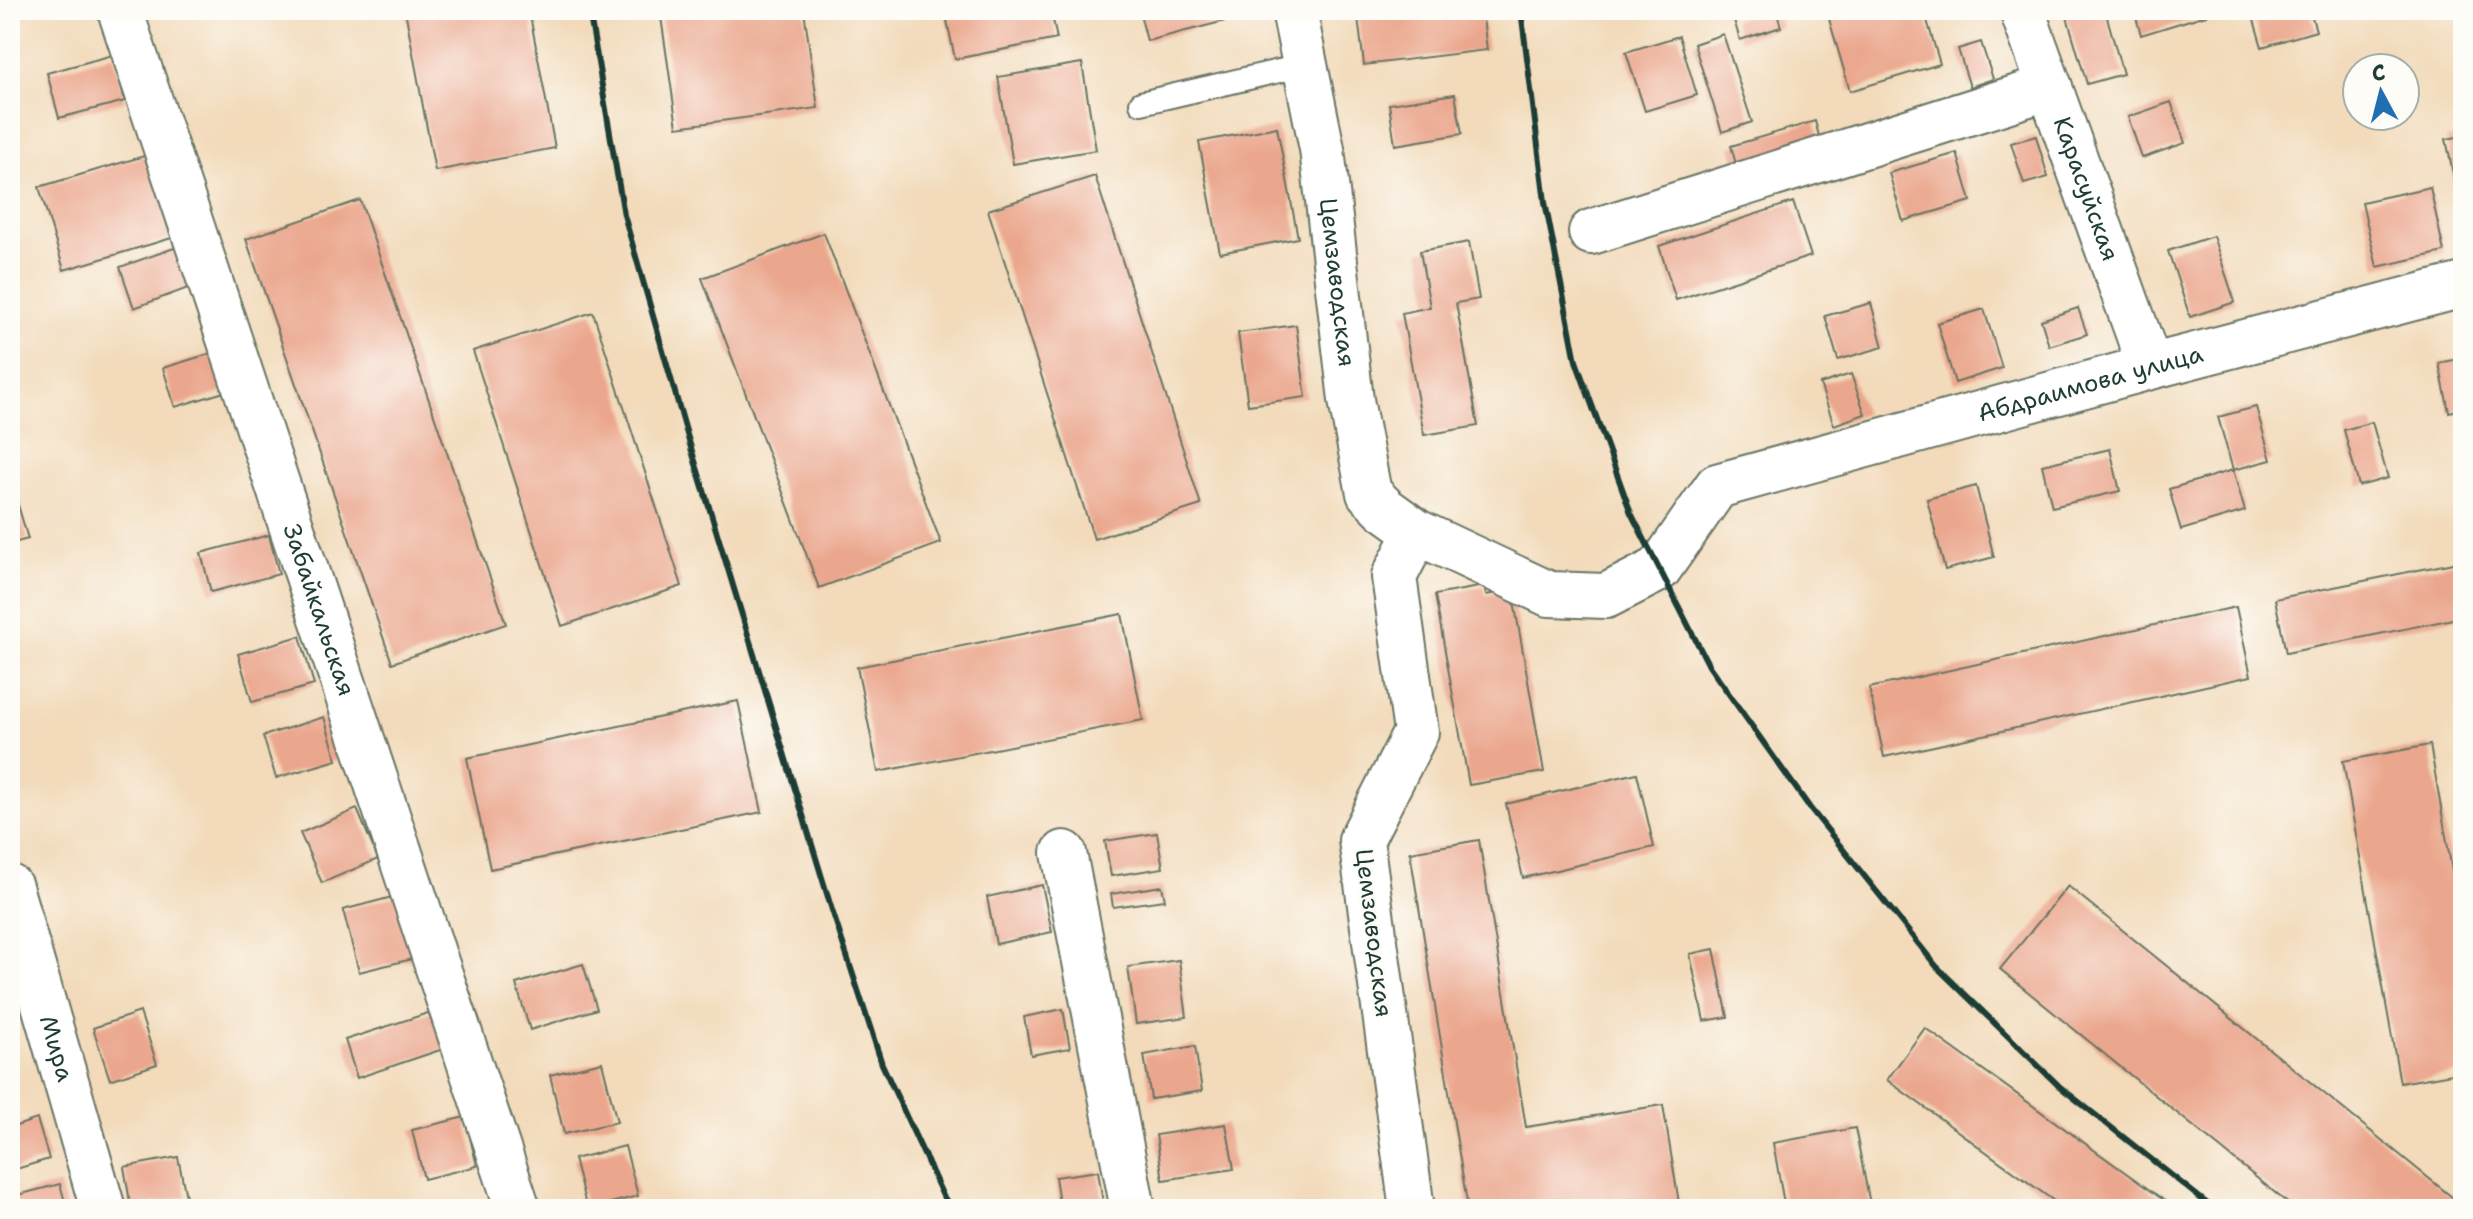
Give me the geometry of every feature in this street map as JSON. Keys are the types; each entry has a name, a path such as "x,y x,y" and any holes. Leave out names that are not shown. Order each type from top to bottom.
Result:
{"street":[{"name":"Забайкальская","path":"120,10 518,1209"},
{"name":"Цемзаводская","path":"1294,10 1322,149 1351,400 1369,493 1417,532 1549,594 1606,596"},
{"name":"Карасуйская","path":"2022,10 2150,367"},
{"path":"1591,232 2050,87"},
{"name":"Абдраимова улица","path":"1606,596 1659,569 1717,486 2463,285"},
{"name":"Цемзаводская","path":"1412,1209 1361,840 1416,732 1394,577 1417,532"},
{"path":"1064,853 1133,1209"},
{"name":"Мира","path":"10,887 103,1209"}],"lane":[{"path":"1141,103 1305,65"}],"building":[{"path":"405,10 529,10 555,148 435,171"},
{"path":"660,10 804,10 818,108 677,127"},
{"path":"978,10 1051,10 1057,39 955,59 946,16"},
{"path":"1139,10 1259,10 1260,12 1147,41"},
{"path":"1357,10 1482,10 1487,50 1364,65"},
{"path":"1764,10 1776,10 1781,27 1740,40 1734,20"},
{"path":"1859,10 1924,10 1940,64 1850,91 1829,19"},
{"path":"2065,10 2105,10 2123,74 2087,84"},
{"path":"2134,10 2204,10 2206,15 2141,35"},
{"path":"2251,10 2310,10 2316,31 2262,47"},
{"path":"1723,34 1752,122 1722,132 1694,44"},
{"path":"1679,36 1697,95 1645,111 1626,52"},
{"path":"1981,42 1993,79 1970,87 1958,49"},
{"path":"113,55 125,101 59,118 47,73"},
{"path":"1082,63 1096,150 1013,164 998,77"},
{"path":"1455,94 1462,134 1395,145 1389,104"},
{"path":"2171,102 2185,143 2142,158 2128,117"},
{"path":"1815,121 1822,147 1738,172 1731,146"},
{"path":"1277,127 1298,238 1220,253 1199,142"},
{"path":"2036,136 2048,177 2024,184 2011,143"},
{"path":"2463,136 2463,217 2462,217 2446,139"},
{"path":"1957,153 1971,201 1903,221 1889,173"},
{"path":"151,154 175,237 64,270 39,187"},
{"path":"1095,176 1201,505 1094,539 988,210"},
{"path":"2430,187 2444,252 2377,267 2362,202"},
{"path":"360,200 506,624 392,663 246,239"},
{"path":"1793,202 1811,256 1676,300 1659,246"},
{"path":"824,233 941,543 819,588 702,278"},
{"path":"2213,236 2235,302 2190,317 2168,251"},
{"path":"1469,242 1479,299 1456,303 1478,426 1424,435 1402,313 1430,307 1420,251"},
{"path":"177,247 191,287 134,308 120,267"},
{"path":"1871,303 1883,347 1838,360 1825,316"},
{"path":"2078,308 2087,334 2049,346 2041,320"},
{"path":"1984,309 2002,368 1955,383 1937,323"},
{"path":"593,312 682,586 562,626 473,351"},
{"path":"1296,325 1306,397 1248,405 1238,333"},
{"path":"212,353 224,392 175,407 163,368"},
{"path":"2463,358 2463,409 2449,412 2439,363"},
{"path":"1851,374 1865,414 1834,425 1820,384"},
{"path":"2256,407 2271,460 2233,470 2218,417"},
{"path":"2372,422 2388,478 2359,486 2344,430"},
{"path":"2110,449 2120,491 2052,507 2042,465"},
{"path":"2233,470 2245,511 2181,530 2169,489"},
{"path":"1976,486 1994,557 1945,570 1927,499"},
{"path":"16,498 28,539 10,544 10,500"},
{"path":"269,535 279,574 211,592 201,553"},
{"path":"2463,561 2463,617 2286,653 2275,599"},
{"path":"1484,586 1486,595 1512,590 1544,772 1469,785 1435,595"},
{"path":"2236,607 2251,676 1884,757 1869,688"},
{"path":"1122,614 1143,720 878,772 857,667"},
{"path":"300,636 314,685 252,702 238,654"},
{"path":"738,701 762,812 490,869 467,758"},
{"path":"324,717 337,760 276,778 263,736"},
{"path":"2430,745 2463,933 2463,1072 2400,1083 2343,761"},
{"path":"1637,773 1654,847 1523,878 1506,804"},
{"path":"357,809 378,859 322,883 300,833"},
{"path":"1157,833 1163,868 1111,876 1105,841"},
{"path":"1479,840 1526,1127 1663,1105 1680,1209 1468,1209 1410,852"},
{"path":"1042,885 1052,932 996,944 987,897"},
{"path":"1162,886 1165,900 1113,907 1111,894"},
{"path":"2068,886 2463,1209 2295,1209 2000,969"},
{"path":"396,896 412,959 359,972 343,910"},
{"path":"1714,949 1728,1017 1704,1021 1690,954"},
{"path":"1179,960 1187,1017 1136,1024 1128,967"},
{"path":"583,964 597,1009 530,1030 516,984"},
{"path":"1063,1009 1070,1048 1031,1055 1024,1017"},
{"path":"434,1011 446,1048 357,1078 345,1040"},
{"path":"140,1012 157,1064 110,1080 93,1028"},
{"path":"1925,1028 2176,1209 2065,1209 1887,1080"},
{"path":"1195,1046 1202,1091 1151,1099 1144,1055"},
{"path":"602,1062 617,1122 564,1134 550,1075"},
{"path":"465,1117 477,1166 424,1179 412,1130"},
{"path":"37,1119 49,1159 10,1171 10,1128"},
{"path":"1226,1124 1234,1169 1163,1180 1156,1135"},
{"path":"1855,1128 1871,1209 1785,1209 1773,1143"},
{"path":"625,1146 638,1196 587,1209 574,1159"},
{"path":"178,1157 186,1197 131,1208 124,1167"},
{"path":"1098,1171 1104,1209 1060,1209 1055,1177"},
{"path":"60,1184 67,1209 10,1209 10,1197"}],"railway":[{"path":"589,10 624,215 688,438 882,1064 943,1196 952,1209"},
{"path":"1521,10 1545,202 1576,361 1631,513 1709,666 1810,808 1937,967 2059,1086 2214,1209"}]}
